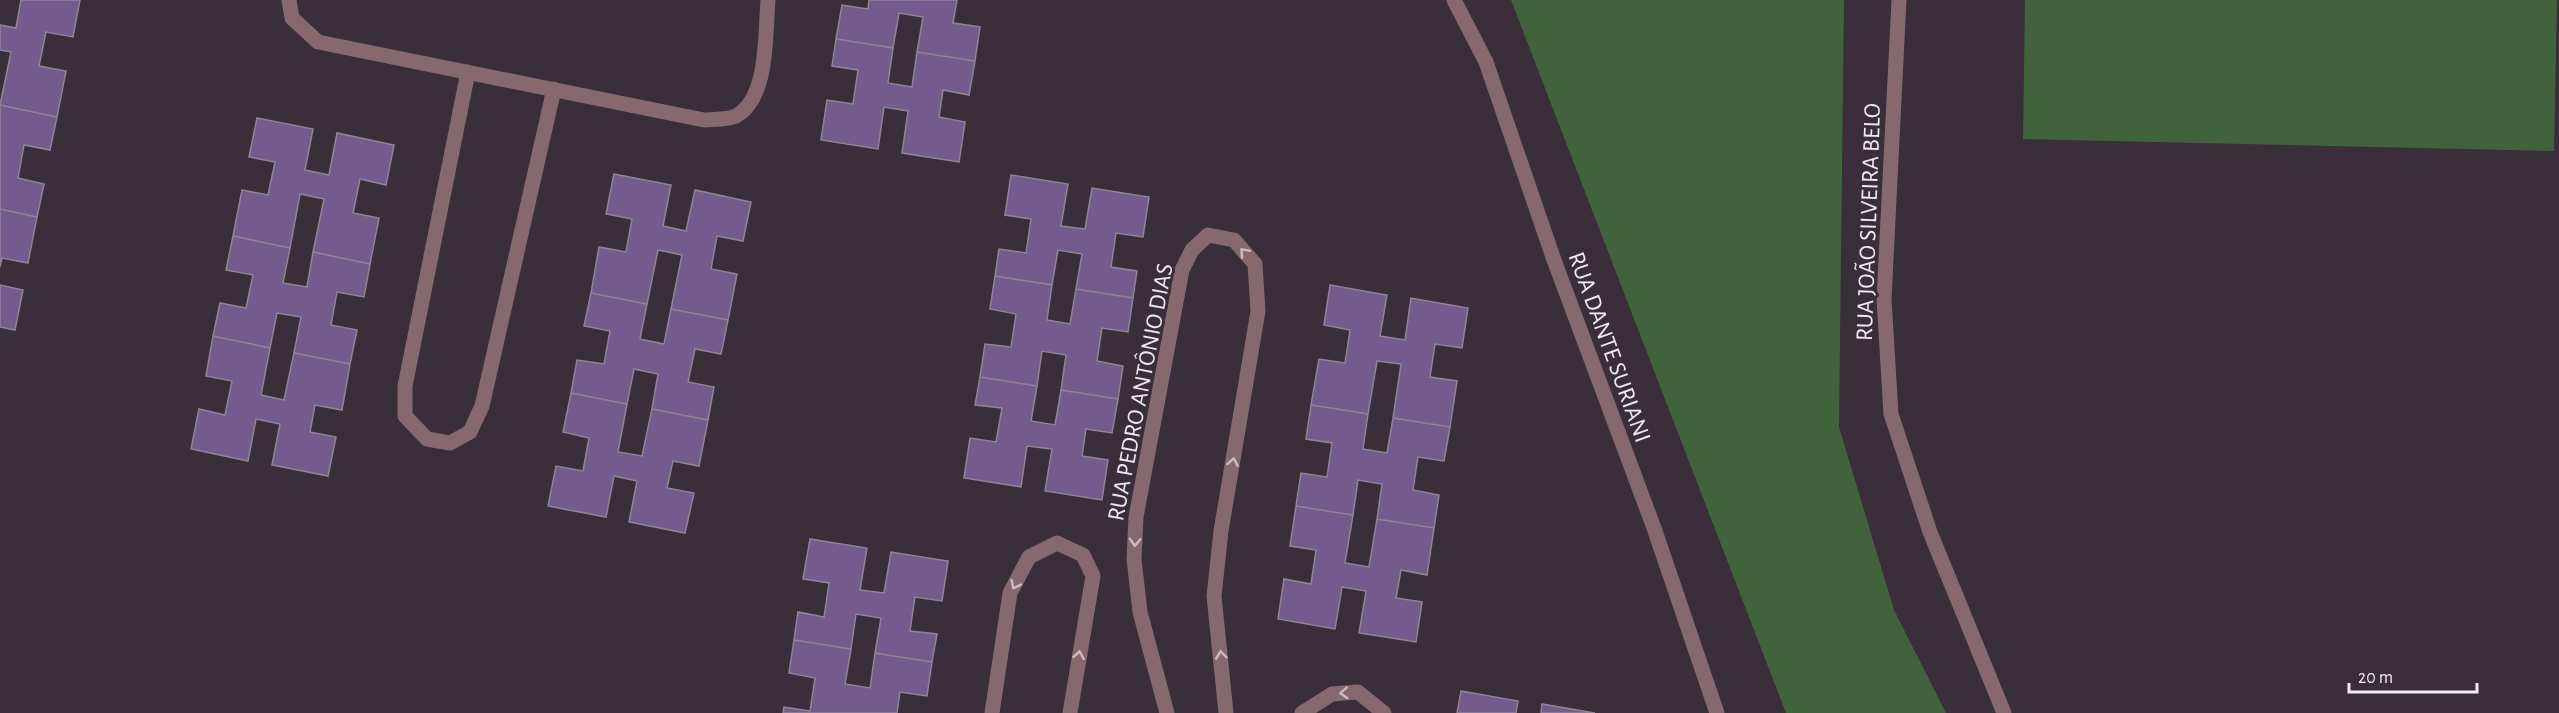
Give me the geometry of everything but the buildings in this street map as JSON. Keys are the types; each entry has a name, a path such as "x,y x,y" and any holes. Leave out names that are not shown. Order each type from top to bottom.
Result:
{"street":[{"path":"289,0 292,18 318,42 704,120 735,117 752,100 762,74 768,0"},
{"name":"RUA DANTE SURIANI","path":"1454,0 1486,62 1554,260 1654,528 1717,713"},
{"name":"RUA JOÃO SILVEIRA BELO","path":"1899,0 1884,299 1891,414 1930,532 2004,713"},
{"path":"468,72 405,386 405,416 427,440 450,443 470,432 482,406 554,89"},
{"name":"RUA PEDRO ANTÔNIO DIAS","path":"1167,713 1140,612 1134,559 1136,517 1182,270 1192,250 1208,235 1234,240 1255,264 1258,311 1221,531 1214,596 1226,713"},
{"path":"992,713 1010,593 1029,557 1057,543 1083,555 1093,576 1070,713"},
{"path":"1302,713 1332,694 1358,692 1384,713"}],"green space":[{"path":"1511,0 1844,0 1839,427 1894,610 1946,713 1786,713"},
{"path":"2025,0 2557,0 2554,151 2023,139"}]}
